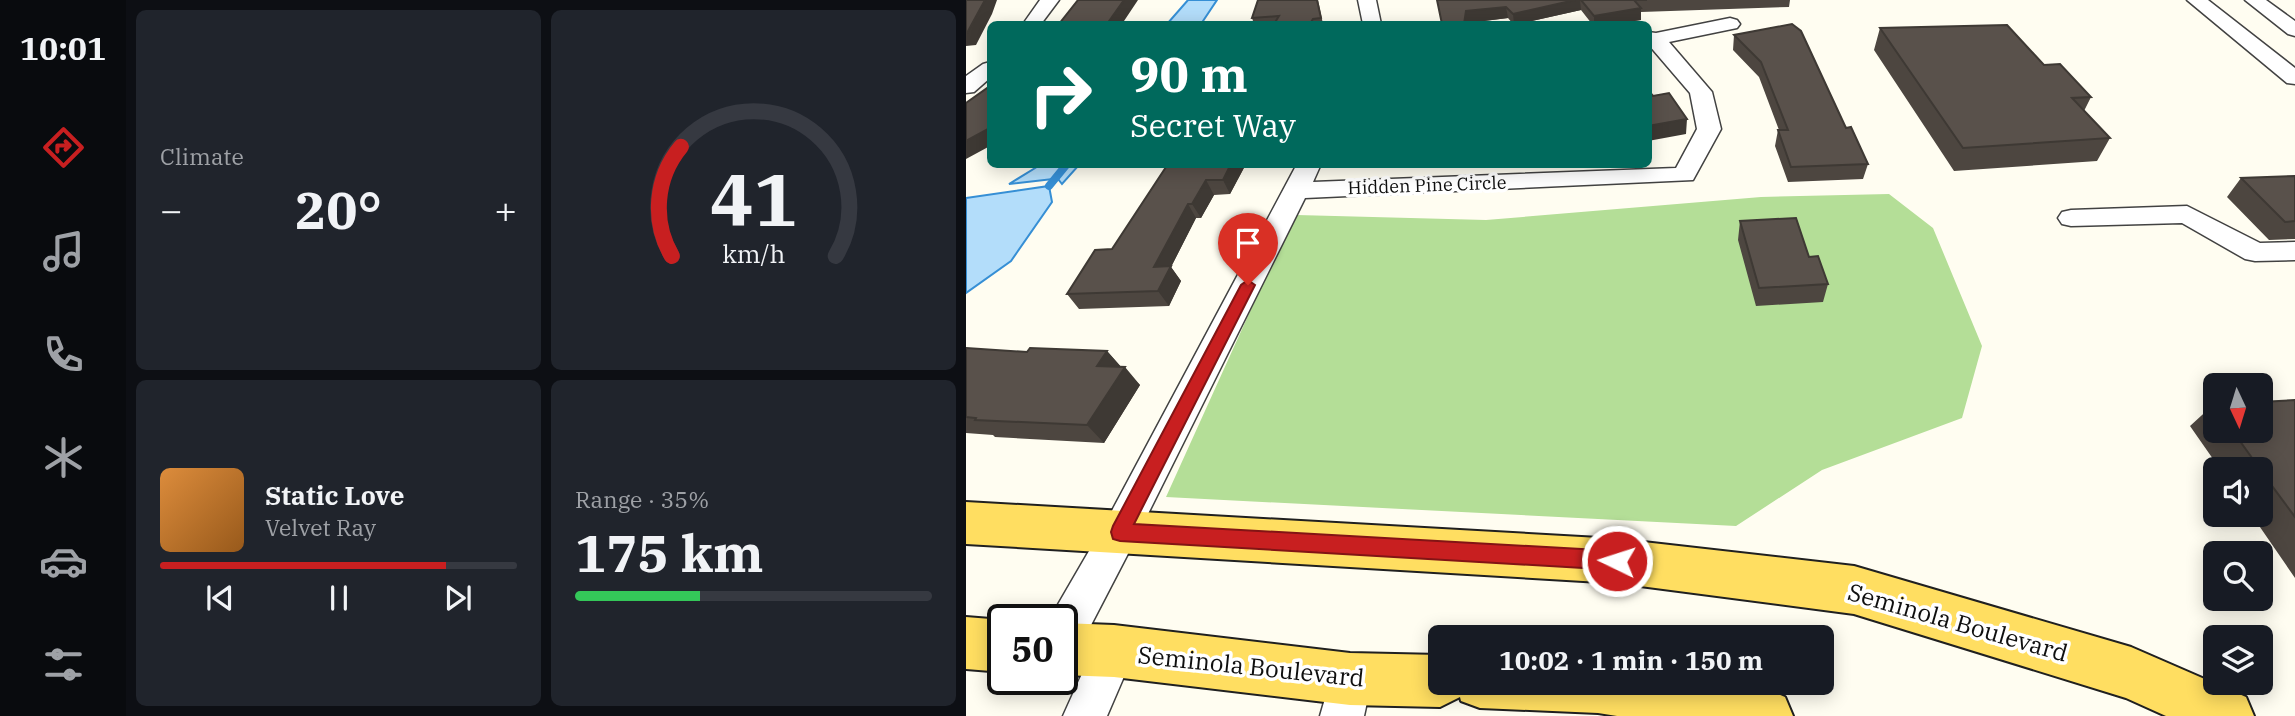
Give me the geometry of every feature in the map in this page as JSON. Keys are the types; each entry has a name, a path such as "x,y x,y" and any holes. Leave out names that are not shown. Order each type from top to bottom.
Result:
{"main road":[{"name":"Seminola Boulevard","path":"966,523 1617,561 1854,590 2131,673 2227,716"},
{"path":"966,643 987,645"},
{"name":"Seminola Boulevard","path":"1078,650 1114,651 1346,697 1428,683"},
{"path":"1561,695 1598,701 1766,716"}],"street":[{"path":"1034,21 1050,0"},
{"path":"1367,0 1371,21"},
{"path":"2196,0 2295,78"},
{"path":"2255,0 2295,30"},
{"path":"1652,39 1730,24"},
{"name":"Hidden Pine Circle","path":"1303,177 1684,175 1709,129 1701,92 1652,39"},
{"path":"966,87 987,70"},
{"path":"1078,609 1303,177"},
{"path":"2070,218 2187,214 2255,252 2295,251"},
{"path":"1085,716 1114,651"}],"green space":[{"path":"1889,194 1933,228 1982,346 1962,418 1822,470 1736,526 1166,497 1257,296 1297,215 1486,220 1761,197"}],"water":[{"path":"1188,0 1217,0 1203,21 1170,21"},
{"path":"1035,168 1076,168 1062,184 1058,179 1053,179 1009,184"},
{"path":"1049,186 1052,202 1011,261 966,293 966,198"}],"building":[{"path":"966,0 985,0 967,33 966,33"},
{"path":"1078,0 1124,0 1109,21 1061,21"},
{"path":"1258,0 1317,0 1321,18 1312,21 1276,21 1279,16 1252,18"},
{"path":"1437,0 1575,0 1513,14 1506,7 1466,11 1464,21 1441,21"},
{"path":"1581,0 1634,0 1641,8 1594,16"},
{"path":"1792,24 1801,31 1846,128 1851,127 1868,164 1791,167 1778,130 1788,130 1761,62 1734,35"},
{"path":"2007,25 2044,65 2060,64 2091,97 2072,98 2110,138 1963,148 1880,28"},
{"path":"987,88 987,130 966,141 966,103"},
{"path":"1669,93 1687,119 1652,125 1652,95"},
{"path":"1165,168 1229,168 1223,180 1206,180 1192,204 1188,204 1154,267 1171,266 1158,291 1067,294 1095,250 1112,249"},
{"path":"2295,176 2295,221 2285,222 2241,178"},
{"path":"1796,218 1809,257 1818,256 1828,284 1759,288 1740,221"},
{"path":"966,348 1027,352 1030,348 1107,351 1097,366 1125,367 1087,425 975,420 976,418 966,417"},
{"path":"2295,400 2295,517 2273,487 2273,457 2251,457 2241,443 2273,443 2273,401"}],"waterway":[{"path":"1049,186 1064,168"}],"route":[{"path":"1248,285 1120,532 1617,561"}]}
